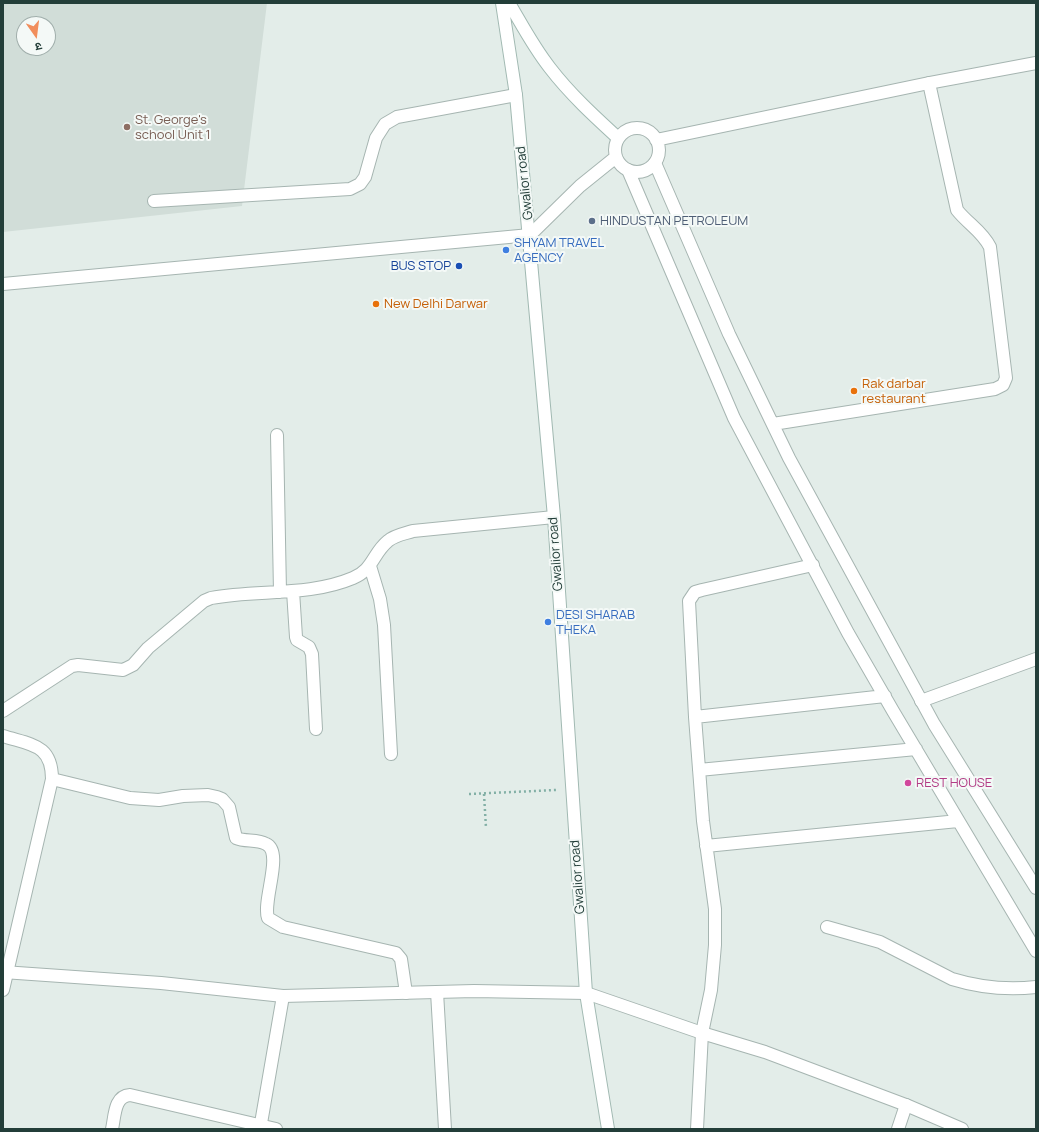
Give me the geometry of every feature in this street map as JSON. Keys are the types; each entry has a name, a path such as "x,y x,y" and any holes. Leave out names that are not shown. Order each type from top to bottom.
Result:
{"street":[{"name":"Gwalior road","path":"502,3 516,95 530,235 554,517 586,993 608,1129"},
{"path":"509,3 534,47 549,68 569,91 618,138"},
{"path":"656,140 929,83 1036,63"},
{"path":"773,424 995,389 1003,385 1006,378 990,247 985,236 963,218 957,210 929,83"},
{"path":"154,201 350,189 360,184 365,176 376,138 385,124 397,117 516,95"},
{"path":"640,128 650,132 656,140 659,151 655,163 643,171 628,170 623,167 616,158 614,151 618,138 625,131 640,128"},
{"path":"3,284 530,235 580,186 616,158"},
{"path":"655,163 729,334 789,458 921,701 1036,888"},
{"path":"628,170 734,418 885,696 1036,951"},
{"path":"277,435 280,592"},
{"path":"3,711 72,666 78,664 123,670 129,668 148,648 204,601 220,596 293,591 328,586 345,581 363,574 387,542 396,536 407,533 554,517"},
{"path":"697,1129 702,1033 711,990 715,944 715,910 706,846 699,770 688,609 691,596 702,590 813,565"},
{"path":"370,566 380,599 384,625 391,754"},
{"path":"293,591 296,637 297,640 309,647 312,654 316,729"},
{"path":"921,701 1036,659"},
{"path":"695,717 885,696"},
{"path":"3,736 36,746 46,754 52,764 52,779 5,972 3,990"},
{"path":"699,770 916,749"},
{"path":"52,779 130,798 158,800 183,796 208,796 222,799 229,807 236,838 264,843 271,849 274,857 266,905 268,918 283,927 396,953 402,960 406,993"},
{"path":"706,846 958,821"},
{"path":"827,927 880,942 964,983 1015,988 1036,987"},
{"path":"5,972 161,983 283,996 474,991 586,993 702,1033 765,1052 906,1105 962,1129"},
{"path":"437,992 445,1129"},
{"path":"261,1127 283,996"},
{"path":"112,1129 118,1102 124,1095 130,1095 261,1127 276,1129"},
{"path":"898,1129 906,1105"}],"path":[{"path":"469,794 572,790"},
{"path":"484,794 486,828"}],"shaded area":[{"name":"St. George's school Unit 1","path":"3,3 267,3 242,206 3,232"}],"place":[{"name":"St. George's school Unit 1","path":"127,127"},
{"name":"HINDUSTAN PETROLEUM","path":"592,221"},
{"name":"SHYAM TRAVEL AGENCY","path":"506,250"},
{"name":"BUS STOP","path":"459,266"},
{"name":"New Delhi Darwar","path":"376,304"},
{"name":"Rak darbar restaurant","path":"854,391"},
{"name":"DESI SHARAB THEKA","path":"548,622"},
{"name":"REST HOUSE","path":"908,783"}]}
